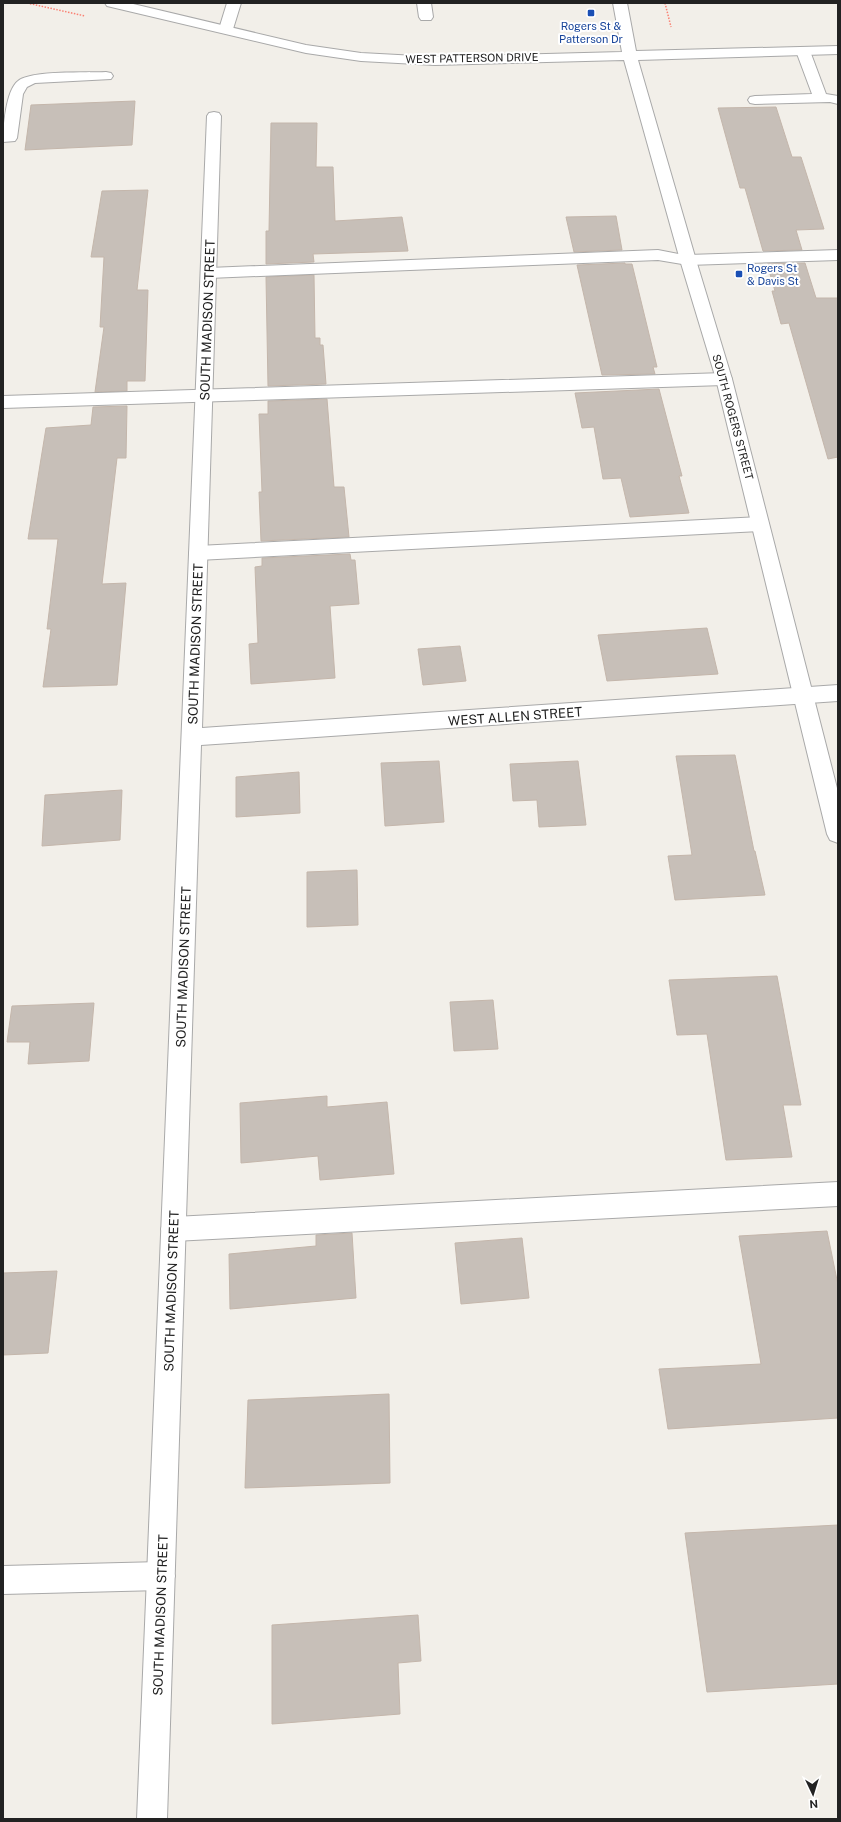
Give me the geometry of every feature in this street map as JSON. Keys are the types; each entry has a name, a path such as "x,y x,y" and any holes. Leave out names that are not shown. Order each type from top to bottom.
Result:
{"street":[{"name":"WEST PATTERSON DRIVE","path":"112,3 306,49 361,57 435,61 838,50"},
{"path":"226,29 234,3"},
{"path":"424,3 426,17"},
{"name":"SOUTH ROGERS STREET","path":"620,3 630,55 688,260 724,379 838,834"},
{"path":"803,51 820,98"},
{"path":"3,138 10,138 16,94 22,84 32,79 106,76"},
{"path":"755,100 820,98 838,100"},
{"name":"SOUTH MADISON STREET","path":"152,1819 214,116"},
{"path":"209,273 658,256 688,260 838,255"},
{"path":"3,402 724,379"},
{"path":"198,553 760,524"},
{"name":"WEST ALLEN STREET","path":"192,737 838,693"},
{"path":"174,1229 838,1194"},
{"path":"3,1580 161,1576"}],"building":[{"path":"135,101 132,145 25,150 31,105"},
{"path":"776,107 792,157 801,157 824,229 796,230 802,250 763,251 745,188 740,188 718,108"},
{"path":"271,123 317,123 316,167 333,167 335,221 402,217 408,251 313,254 314,262 266,264 266,231 269,231"},
{"path":"148,190 137,290 148,290 145,381 127,381 127,391 95,392 104,327 100,327 104,257 91,257 102,191"},
{"path":"616,216 622,250 574,252 566,217"},
{"path":"805,263 816,298 838,298 838,457 828,459 789,323 781,324 772,291 775,291 767,264"},
{"path":"632,264 657,367 653,367 655,374 602,375 577,265"},
{"path":"314,275 315,338 320,338 320,345 323,345 326,384 268,386 266,277"},
{"path":"659,389 682,476 679,476 689,513 630,517 621,478 603,479 594,427 582,428 575,393"},
{"path":"327,399 334,487 344,487 349,537 261,541 259,492 262,492 259,414 268,414 268,401"},
{"path":"127,406 126,458 117,458 102,584 126,583 117,685 43,687 51,629 47,629 58,539 28,539 46,428 91,425 93,407"},
{"path":"350,554 351,560 355,560 359,604 330,606 335,678 251,684 249,644 258,643 255,567 262,566 262,558"},
{"path":"707,628 718,674 607,681 598,635"},
{"path":"460,646 466,681 423,685 418,649"},
{"path":"735,755 754,851 765,895 675,900 668,856 692,855 676,756"},
{"path":"439,761 444,822 385,826 381,763"},
{"path":"578,761 586,825 539,827 537,800 513,801 510,764"},
{"path":"299,772 300,813 236,817 236,777"},
{"path":"122,790 120,840 42,846 45,795"},
{"path":"357,870 358,925 307,927 307,872"},
{"path":"777,976 801,1105 783,1105 792,1157 726,1160 707,1034 677,1035 669,980"},
{"path":"493,1000 498,1049 454,1051 450,1002"},
{"path":"94,1003 89,1061 28,1064 30,1042 7,1042 12,1006"},
{"path":"327,1096 327,1107 387,1102 394,1174 320,1180 318,1156 241,1163 240,1103"},
{"path":"827,1231 838,1285 838,1418 668,1429 659,1369 761,1364 739,1236"},
{"path":"352,1233 356,1298 230,1309 229,1254 316,1246 316,1235"},
{"path":"522,1238 529,1298 461,1304 455,1243"},
{"path":"57,1271 48,1353 3,1355 3,1273"},
{"path":"389,1394 390,1483 245,1488 248,1400"},
{"path":"838,1525 838,1684 707,1692 685,1533"},
{"path":"418,1615 421,1661 398,1663 400,1714 272,1724 272,1625"}],"place":[{"name":"Rogers St & Patterson Dr","path":"591,13"},
{"name":"Rogers St & Davis St","path":"739,274"}]}
